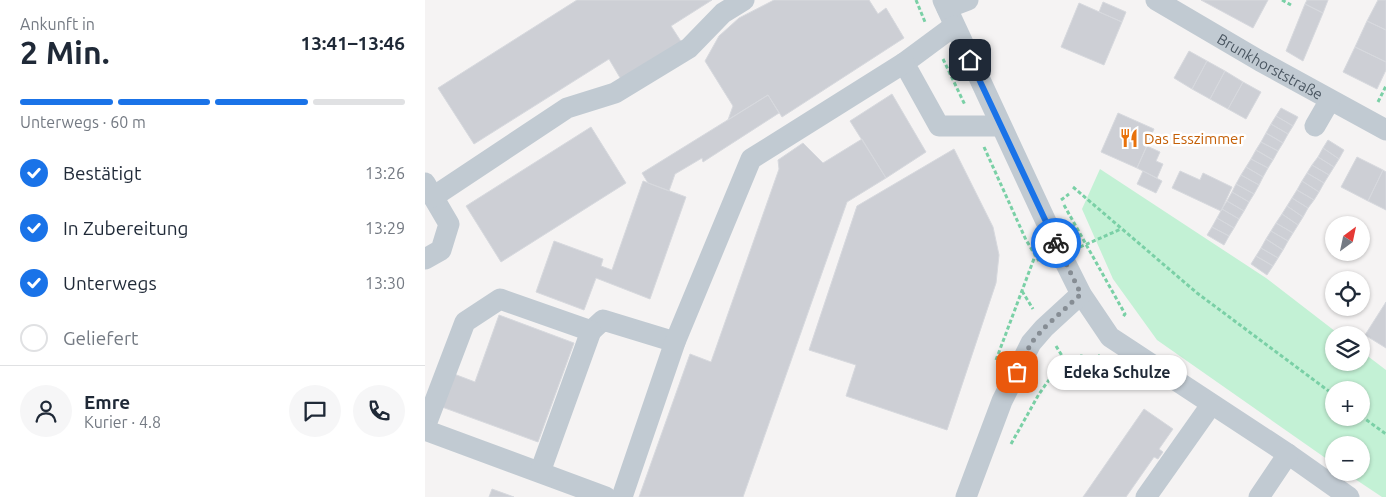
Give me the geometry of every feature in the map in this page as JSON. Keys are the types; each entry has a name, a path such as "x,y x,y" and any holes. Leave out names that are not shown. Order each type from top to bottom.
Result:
{"street":[{"path":"425,260 441,250 449,224 429,190 567,108 615,93 689,48 723,13 744,0"},
{"path":"622,497 675,342 751,159 904,63 948,12 968,0"},
{"name":"Brunkhorststraße","path":"1156,0 1386,130"},
{"path":"948,12 1062,256 1081,294 1110,337 1288,454 1349,497"},
{"path":"904,63 939,126 1000,126"},
{"path":"1315,126 1330,100"},
{"path":"966,497 1003,401 1031,343 1044,328 1081,294"},
{"path":"591,331 500,299 465,322 425,429 606,497"},
{"path":"540,472 591,331 603,320 675,342"},
{"path":"1146,497 1211,405"},
{"path":"1259,497 1288,454"}],"path":[{"path":"1282,0 1291,5"},
{"path":"1073,187 1197,293 1325,388"},
{"path":"1069,194 1060,199 1125,314"},
{"path":"1062,256 1121,229"},
{"path":"1009,446 1039,394 1064,359 1081,356 1096,359 1103,350"},
{"path":"1370,422 1386,434"}],"green space":[{"path":"1100,169 1266,278 1328,326 1325,326 1325,371 1370,371 1370,358 1386,370 1386,497 1382,497 1358,481 1370,481 1370,436 1325,436 1325,458 1157,340 1113,279 1082,209"}],"building":[{"path":"577,0 712,0 671,26 682,43 622,81 609,59 474,144 438,88"},
{"path":"774,0 869,0 878,14 886,8 904,38 782,117 768,95 728,120 733,106 705,61 719,36 739,18"},
{"path":"1201,0 1268,0 1253,28"},
{"path":"1307,0 1328,0 1323,13 1305,4"},
{"path":"1378,0 1386,0 1386,30 1367,21"},
{"path":"1103,2 1126,12 1122,22 1099,12"},
{"path":"1079,3 1122,22 1104,65 1061,47"},
{"path":"1305,4 1323,13 1303,61 1286,51"},
{"path":"1367,21 1386,30 1386,62 1355,47"},
{"path":"1355,47 1386,62 1386,70 1377,89 1343,72"},
{"path":"1189,51 1207,61 1192,89 1174,78"},
{"path":"1207,61 1225,71 1210,99 1192,89"},
{"path":"1225,71 1243,82 1228,109 1210,99"},
{"path":"1243,82 1261,92 1246,119 1228,109"},
{"path":"892,94 926,152 886,178 850,121"},
{"path":"768,95 779,113 703,162 702,158 675,174 669,191 648,183 642,173"},
{"path":"1281,108 1298,117 1293,126 1276,116"},
{"name":"Das Esszimmer","path":"1118,113 1154,129 1137,168 1101,152"},
{"path":"1276,116 1293,126 1288,134 1271,124"},
{"path":"1271,124 1288,134 1283,143 1266,133"},
{"path":"591,127 626,183 501,262 466,206"},
{"path":"1266,133 1283,143 1278,151 1261,142"},
{"path":"862,139 886,178 847,202 743,497 639,497 690,354 711,362 779,169 778,160 803,143 823,163"},
{"path":"1328,140 1344,150 1339,159 1323,148"},
{"path":"1261,142 1278,151 1273,160 1256,150"},
{"path":"1147,146 1160,152 1156,161 1163,164 1157,178 1137,168"},
{"path":"1323,148 1339,159 1334,167 1318,157"},
{"path":"954,149 993,227 999,255 996,283 947,430 846,396 856,365 809,350 857,206"},
{"path":"1256,150 1273,160 1268,168 1251,159"},
{"path":"1318,157 1334,167 1329,175 1312,165"},
{"path":"1357,157 1383,170 1368,201 1341,187"},
{"path":"1251,159 1268,168 1263,177 1246,167"},
{"path":"1312,165 1329,175 1324,183 1307,173"},
{"path":"1246,167 1263,177 1259,185 1241,175"},
{"path":"1383,170 1386,172 1386,210 1368,201"},
{"path":"1143,171 1162,181 1156,193 1137,184"},
{"path":"1180,171 1200,180 1203,173 1232,187 1221,211 1172,188"},
{"path":"1307,173 1324,183 1319,192 1302,181"},
{"path":"1241,175 1259,185 1254,194 1236,184"},
{"path":"643,181 686,197 650,299 596,278 584,310 536,292 554,241 603,259 601,266 612,270"},
{"path":"1302,181 1319,192 1314,200 1297,190"},
{"path":"1236,184 1254,194 1249,202 1232,192"},
{"path":"1297,190 1314,200 1308,208 1292,198"},
{"path":"1232,192 1249,202 1244,211 1227,201"},
{"path":"1292,198 1308,208 1303,217 1287,206"},
{"path":"1227,201 1244,211 1239,219 1222,209"},
{"path":"1287,206 1303,217 1298,225 1282,214"},
{"path":"1222,209 1239,219 1234,228 1217,218"},
{"path":"1282,214 1298,225 1293,233 1276,223"},
{"path":"1217,218 1234,228 1229,236 1212,227"},
{"path":"1276,223 1293,233 1288,241 1271,231"},
{"path":"1212,227 1229,236 1224,245 1207,235"},
{"path":"1271,231 1288,241 1283,250 1266,239"},
{"path":"1266,239 1283,250 1278,258 1261,248"},
{"path":"1261,248 1278,258 1273,266 1256,256"},
{"path":"1256,256 1273,266 1267,275 1251,264"},
{"path":"1386,302 1386,348 1370,338 1370,327"},
{"path":"499,315 574,343 538,442 442,407 454,374 475,382"},
{"path":"1144,409 1173,429 1159,449 1163,452 1158,459 1154,457 1126,497 1083,497"},
{"path":"492,489 514,497 489,497"}],"way so far":[{"path":"1017,372 1031,343 1044,328 1081,294 1056,243"}],"place":[{"name":"Das Esszimmer","path":"1129,138"},
{"name":"Edeka Schulze","path":"1017,372"}],"route":[{"path":"970,60 1056,243"}]}
